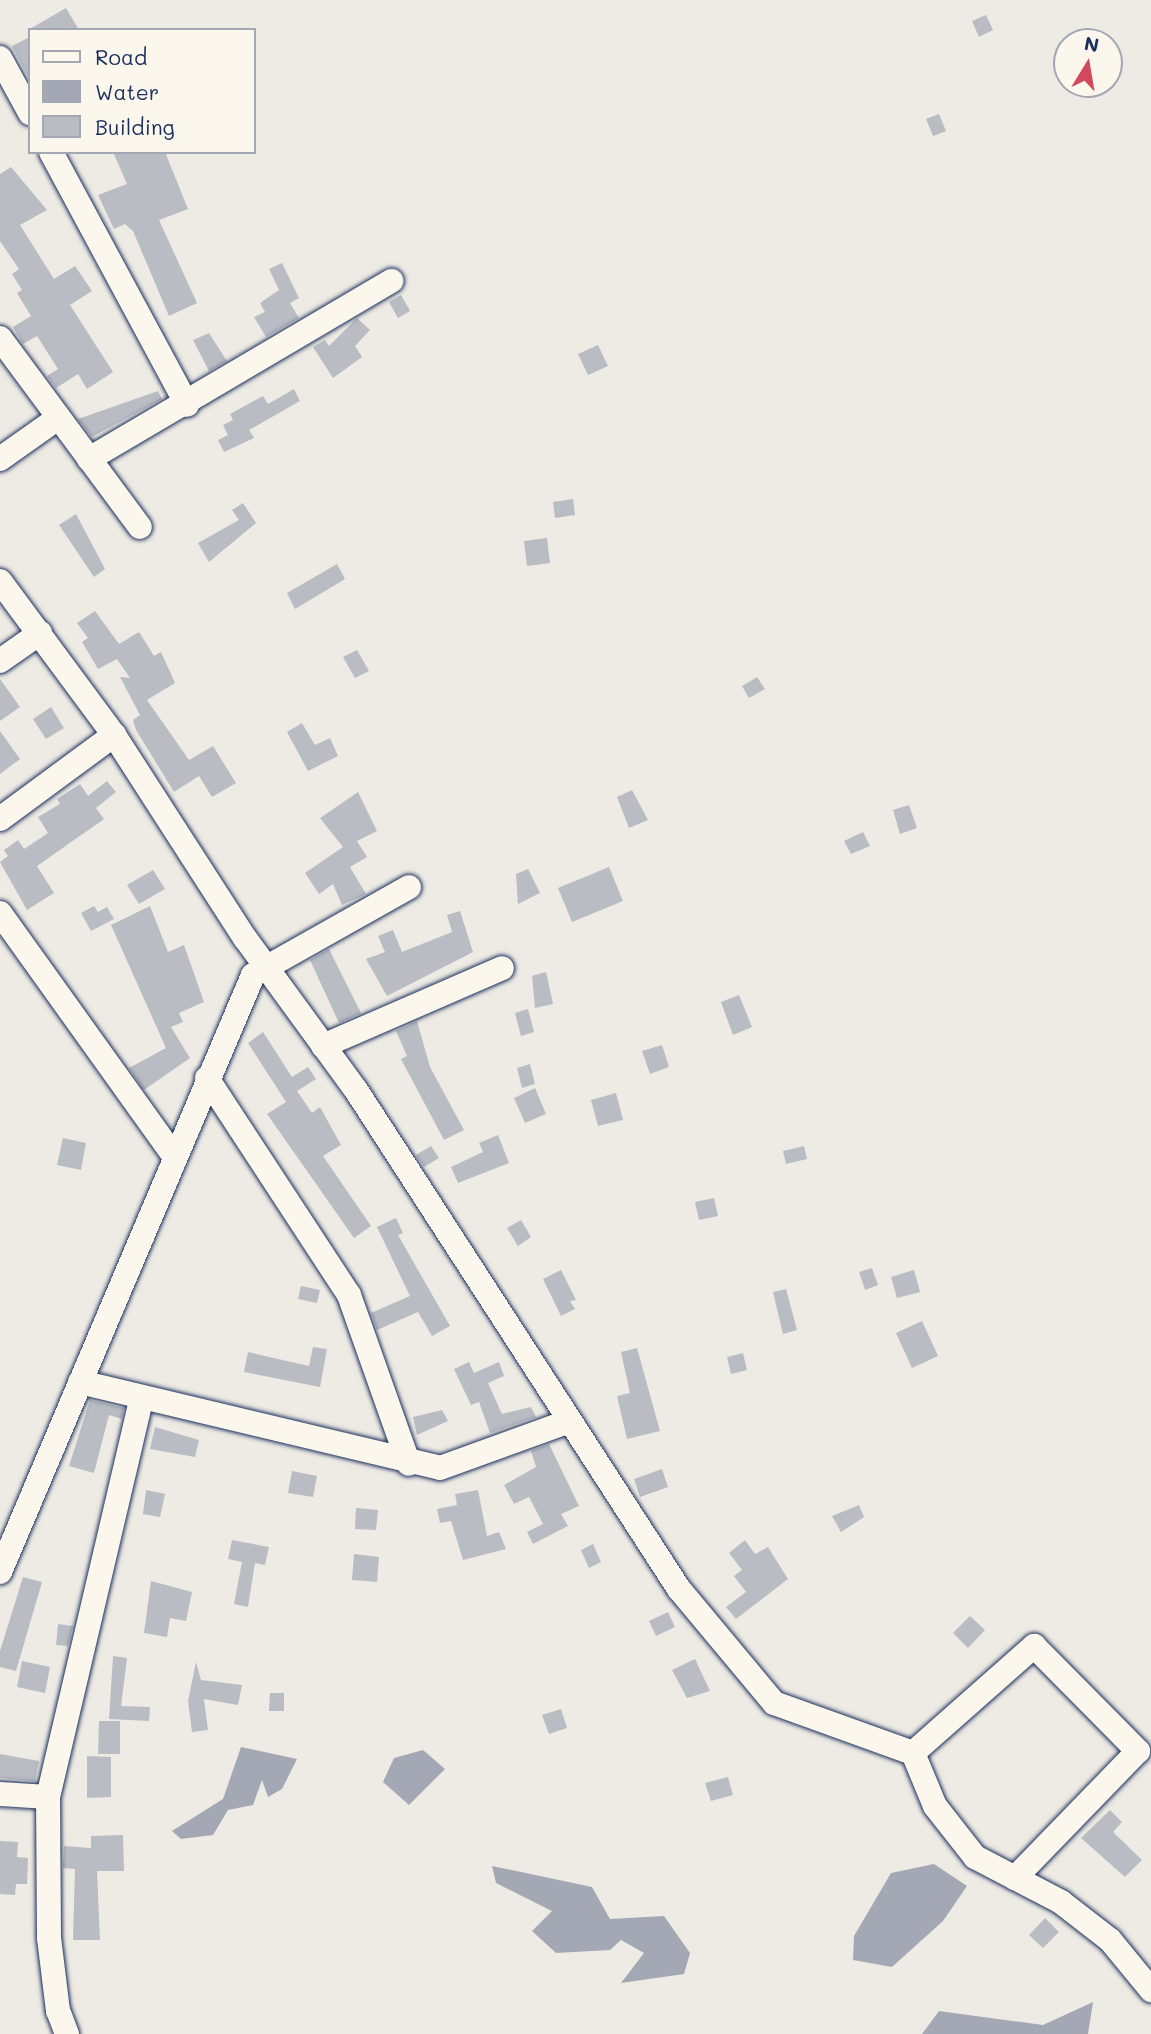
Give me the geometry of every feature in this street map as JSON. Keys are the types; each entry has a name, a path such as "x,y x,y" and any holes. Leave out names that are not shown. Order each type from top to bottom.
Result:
{"street":[{"path":"0,58 28,108"},
{"path":"52,154 187,405"},
{"path":"89,459 187,405 391,281"},
{"path":"0,338 140,527"},
{"path":"0,459 58,418"},
{"path":"0,581 114,735 265,966 496,1298 570,1420 679,1589 774,1703 913,1753 935,1806 975,1857 1061,1902 1110,1940 1151,1990"},
{"path":"0,661 40,633"},
{"path":"0,820 114,735"},
{"path":"0,1572 173,1155 253,975 409,887"},
{"path":"0,913 173,1155"},
{"path":"323,1046 502,968"},
{"path":"207,1078 349,1295 409,1464"},
{"path":"80,1382 141,1402 409,1464 440,1468 570,1420"},
{"path":"67,2034 58,2011 49,1938 48,1797 141,1402"},
{"path":"913,1753 1034,1646 1138,1751 1015,1878"},
{"path":"0,1794 48,1797"}],"water":[{"path":"241,1747 297,1759 282,1789 268,1797 262,1780 253,1805 228,1810 213,1835 181,1839 172,1831 223,1799"},
{"path":"423,1750 445,1769 409,1805 383,1782 394,1758"},
{"path":"934,1864 967,1886 943,1921 892,1967 853,1960 854,1936 891,1873"},
{"path":"492,1866 592,1887 610,1919 664,1916 690,1953 684,1974 621,1983 644,1953 621,1940 610,1950 556,1953 532,1931 552,1911 496,1883"},
{"path":"1093,2002 1088,2034 922,2034 939,2011 1043,2025"}],"building":[{"path":"66,8 78,28 31,28"},
{"path":"986,15 993,30 979,37 972,21"},
{"path":"28,38 28,76 12,46"},
{"path":"939,114 946,131 933,136 926,119"},
{"path":"114,154 166,154 188,209 159,220 197,303 169,316 133,231 125,224 114,229 98,195 127,184"},
{"path":"11,167 47,210 20,225 54,279 75,266 92,291 70,305 113,372 87,389 78,374 56,388 47,376 58,369 37,336 23,344 13,327 31,316 17,293 22,290 12,274 19,269 0,241 0,174"},
{"path":"282,263 299,298 290,303 299,318 266,337 254,317 265,312 260,303 279,290 269,269"},
{"path":"401,295 410,311 398,318 389,302"},
{"path":"357,318 370,330 355,346 362,357 333,378 313,347 325,340 329,346"},
{"path":"209,333 227,361 209,371 193,340"},
{"path":"598,345 608,366 588,375 578,354"},
{"path":"294,389 300,401 249,430 254,438 224,452 218,440 228,435 223,425 233,420 230,414 263,396 268,404"},
{"path":"158,391 162,399 92,437 78,419"},
{"path":"573,499 575,515 555,518 553,502"},
{"path":"243,503 256,523 209,562 198,543 239,520 232,510"},
{"path":"76,514 105,569 94,577 59,525"},
{"path":"547,538 550,563 527,566 524,541"},
{"path":"337,564 345,579 295,609 287,593"},
{"path":"95,611 119,644 139,632 154,656 161,652 175,683 147,700 189,760 213,746 236,783 212,797 199,776 174,792 136,730 133,720 140,715 120,677 130,678 117,659 98,669 82,642 88,638 77,623"},
{"path":"357,650 369,671 355,678 343,657"},
{"path":"757,677 765,689 749,698 742,686"},
{"path":"0,679 20,707 0,721"},
{"path":"51,707 64,728 46,739 33,719"},
{"path":"302,723 315,745 330,738 338,756 308,771 287,732"},
{"path":"0,731 20,759 0,774"},
{"path":"107,781 116,792 96,808 104,819 37,866 54,893 27,910 0,862 8,856 4,850 18,840 24,849 48,833 38,817 60,804 57,799 80,784 88,796"},
{"path":"632,790 648,820 629,828 617,797"},
{"path":"358,792 377,831 357,841 367,857 350,867 366,894 342,905 333,884 319,894 305,873 343,847 320,818"},
{"path":"909,805 917,828 900,834 893,810"},
{"path":"863,832 870,846 851,854 844,841"},
{"path":"609,867 623,901 572,922 558,888"},
{"path":"528,869 540,893 518,904 516,874"},
{"path":"153,870 165,889 139,904 127,885"},
{"path":"94,906 98,912 107,907 114,919 91,931 81,913"},
{"path":"150,906 168,952 184,945 204,1002 179,1013 183,1022 171,1027 190,1058 144,1090 129,1068 166,1048 111,925"},
{"path":"460,911 473,952 387,996 366,959 385,952 378,936 393,930 402,952 452,932 447,915"},
{"path":"329,949 361,1013 339,1023 310,960"},
{"path":"546,972 553,1004 535,1008 532,976"},
{"path":"739,995 752,1027 733,1035 721,1002"},
{"path":"528,1009 534,1032 521,1036 515,1013"},
{"path":"417,1021 430,1067 464,1130 444,1140 401,1059 407,1056 396,1031"},
{"path":"263,1032 292,1077 308,1067 316,1079 297,1091 312,1113 320,1107 341,1145 323,1156 371,1226 354,1238 267,1114 286,1102 248,1043"},
{"path":"662,1045 669,1067 650,1074 642,1051"},
{"path":"530,1064 535,1084 522,1088 517,1068"},
{"path":"535,1088 546,1114 525,1123 514,1098"},
{"path":"616,1093 623,1120 598,1126 591,1100"},
{"path":"498,1135 509,1163 458,1183 451,1167 483,1152 479,1143"},
{"path":"63,1138 86,1143 81,1170 57,1165"},
{"path":"431,1146 439,1158 424,1167 416,1155"},
{"path":"804,1146 807,1159 786,1164 783,1151"},
{"path":"714,1198 718,1216 699,1220 695,1202"},
{"path":"396,1218 403,1233 398,1235 450,1326 432,1336 418,1312 377,1330 371,1313 410,1296 377,1227"},
{"path":"521,1220 531,1237 518,1246 507,1228"},
{"path":"872,1268 878,1285 865,1290 859,1272"},
{"path":"561,1270 576,1300 570,1301 575,1309 561,1316 543,1279"},
{"path":"914,1270 920,1292 897,1298 891,1277"},
{"path":"301,1286 320,1290 317,1303 298,1299"},
{"path":"786,1289 797,1330 783,1334 773,1292"},
{"path":"922,1321 938,1356 912,1368 896,1333"},
{"path":"313,1347 327,1349 320,1387 244,1372 248,1352 309,1366"},
{"path":"637,1348 660,1431 627,1439 617,1396 630,1393 621,1352"},
{"path":"743,1353 747,1370 731,1374 727,1357"},
{"path":"469,1362 474,1373 499,1362 504,1376 488,1383 502,1414 531,1407 536,1417 490,1433 479,1402 471,1405 454,1369"},
{"path":"90,1400 124,1408 122,1419 109,1415 94,1473 69,1466"},
{"path":"442,1410 448,1421 417,1435 413,1417"},
{"path":"155,1427 199,1440 195,1457 150,1449"},
{"path":"549,1444 579,1506 561,1514 568,1526 533,1544 527,1532 543,1524 529,1497 514,1504 504,1485 536,1467 531,1451"},
{"path":"662,1469 668,1487 640,1497 634,1479"},
{"path":"292,1471 317,1476 313,1497 288,1493"},
{"path":"146,1490 165,1494 160,1517 143,1514"},
{"path":"478,1490 487,1536 499,1532 506,1549 463,1560 451,1521 440,1523 437,1509 457,1505 455,1494"},
{"path":"859,1505 864,1517 841,1532 832,1516"},
{"path":"356,1508 378,1510 376,1530 355,1529"},
{"path":"232,1540 269,1547 265,1565 255,1563 248,1607 234,1604 242,1562 228,1559"},
{"path":"745,1540 755,1554 768,1547 788,1579 736,1619 726,1607 746,1592 734,1576 742,1570 729,1553"},
{"path":"593,1544 601,1562 589,1568 581,1550"},
{"path":"354,1554 379,1557 377,1582 352,1580"},
{"path":"23,1577 42,1582 16,1671 0,1667 0,1651"},
{"path":"151,1581 192,1592 186,1621 170,1618 167,1637 144,1633"},
{"path":"668,1612 675,1627 656,1636 649,1621"},
{"path":"970,1616 985,1630 968,1648 953,1633"},
{"path":"58,1624 73,1626 68,1646 56,1645"},
{"path":"113,1656 127,1658 121,1706 150,1707 149,1721 109,1719"},
{"path":"695,1659 710,1691 687,1698 672,1670"},
{"path":"22,1661 50,1667 45,1693 17,1687"},
{"path":"196,1662 201,1680 242,1685 238,1705 204,1699 208,1730 192,1732 188,1701"},
{"path":"270,1693 284,1693 284,1711 269,1711"},
{"path":"561,1709 567,1728 549,1734 542,1715"},
{"path":"99,1721 120,1721 120,1754 98,1754"},
{"path":"0,1754 39,1761 35,1781 0,1778"},
{"path":"87,1756 111,1757 111,1797 87,1798"},
{"path":"728,1777 733,1795 711,1801 705,1783"},
{"path":"1110,1810 1122,1822 1113,1832 1142,1860 1125,1877 1081,1838"},
{"path":"123,1835 124,1871 97,1871 100,1940 73,1940 75,1869 63,1868 64,1846 91,1848 91,1836"},
{"path":"0,1841 18,1842 17,1857 28,1858 27,1884 16,1884 15,1895 0,1894"},
{"path":"1045,1918 1059,1932 1043,1948 1029,1935"}]}
